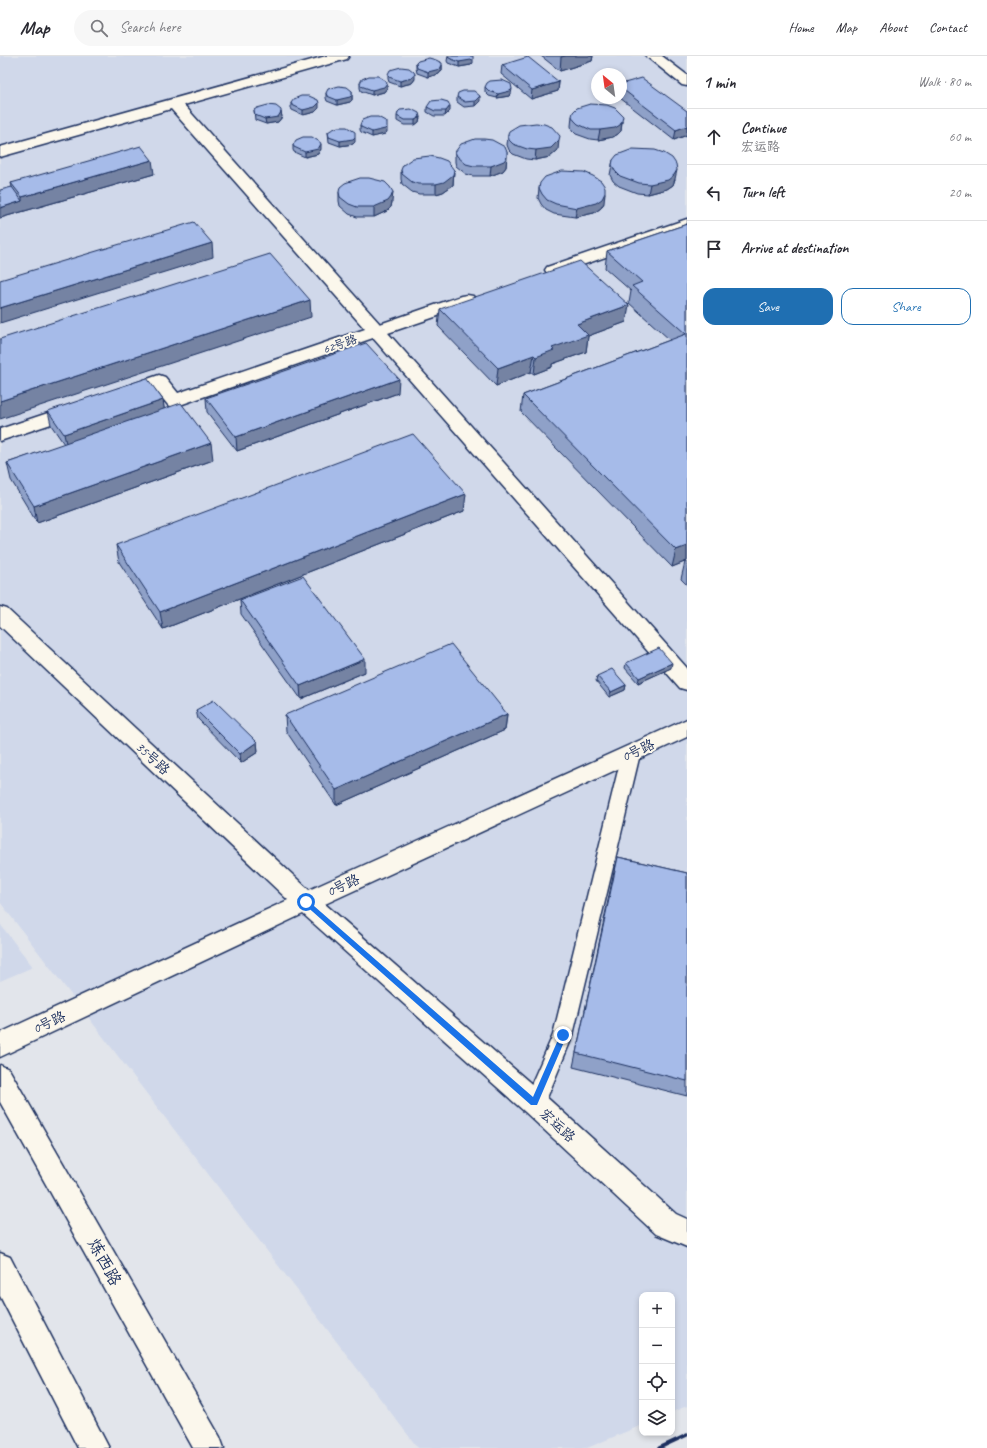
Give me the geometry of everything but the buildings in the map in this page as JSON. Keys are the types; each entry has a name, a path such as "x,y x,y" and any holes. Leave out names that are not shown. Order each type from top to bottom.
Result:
{"street":[{"path":"0,152 342,56"},
{"path":"653,56 687,82"},
{"path":"175,104 687,682"},
{"path":"539,275 687,224"},
{"name":"62号路","path":"0,435 159,381 174,401 480,295"},
{"name":"35号路","path":"0,614 306,902"},
{"name":"0号路","path":"0,1045 306,902 687,727"},
{"name":"宏运路","path":"306,902 534,1103 666,1224 687,1233"},
{"name":"炼西路","path":"0,1077 209,1448"},
{"path":"0,1267 94,1448"}],"lane":[{"path":"534,1103 563,1035 631,754"}],"shaded area":[{"path":"0,56 687,56 687,1406 675,1411 675,1292 639,1292 639,1426 587,1448 418,1448 0,902"},
{"path":"0,924 33,967 0,981"}],"railway":[{"path":"659,1448 687,1435"}],"route":[{"path":"306,902 534,1103 563,1035"}]}
